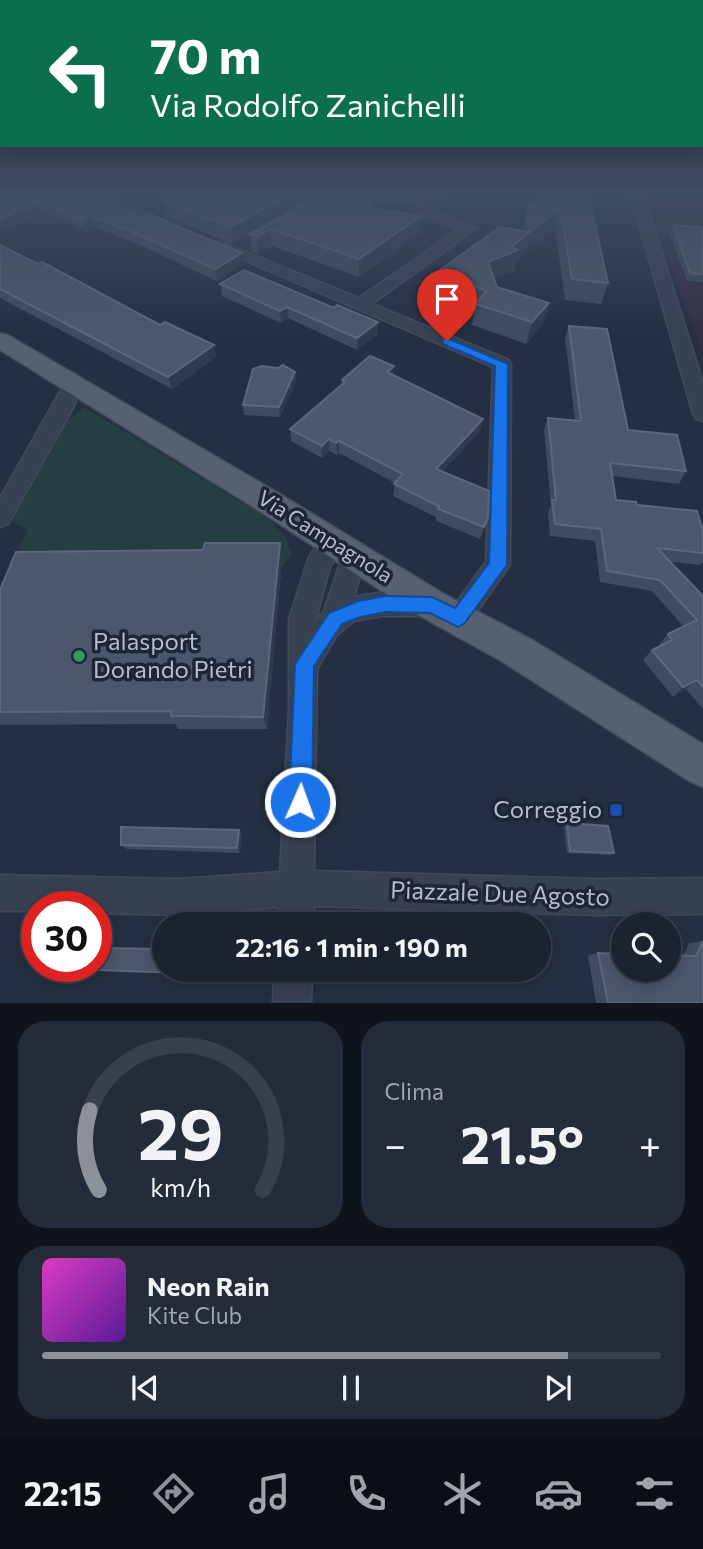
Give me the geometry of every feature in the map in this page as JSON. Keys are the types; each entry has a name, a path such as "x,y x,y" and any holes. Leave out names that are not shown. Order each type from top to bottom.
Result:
{"main road":[{"name":"Via Campagnola","path":"0,340 445,612 516,650 703,767"}],"street":[{"path":"209,240 240,249 360,305 502,364 498,565 445,612 386,604 358,609 335,618"},
{"path":"360,305 453,240"},
{"path":"650,240 703,414"},
{"path":"0,518 63,408 82,388"},
{"path":"304,664 335,618 343,548"},
{"path":"295,912 304,664 302,619 318,564 343,548"},
{"name":"Piazzale Due Agosto","path":"0,893 178,897 296,888 594,897 703,896"},
{"path":"292,1003 293,982"}],"shaded area":[{"path":"661,240 703,240 703,355"}],"green space":[{"path":"84,407 266,517 286,537 292,555 282,567 12,564 27,530 9,520 63,424"}],"building":[{"path":"150,240 210,240 242,253 215,269"},
{"path":"302,240 387,240 359,259"},
{"path":"482,240 520,240 511,247 518,250 488,262 497,287 549,303 532,322 476,304 487,291 436,273"},
{"path":"565,240 598,240 608,283 572,279"},
{"path":"678,240 702,240 703,274 690,273"},
{"path":"0,245 38,264 42,262 160,325 165,322 214,345 168,377 0,289"},
{"path":"244,270 334,308 337,305 378,322 357,338 287,307 280,311 220,284"},
{"path":"569,326 607,329 628,430 677,435 686,471 610,463 616,500 636,502 637,505 697,511 703,531 703,553 657,548 703,596 703,687 697,680 683,687 652,650 672,640 668,634 697,620 660,580 607,571 601,529 555,524 552,500 556,500 548,418 581,421"},
{"path":"370,356 394,366 387,372 483,419 436,469 489,491 488,518 484,527 438,509 439,506 394,484 403,474 339,441 336,443 329,439 322,446 290,429 345,382 342,380"},
{"path":"283,365 295,372 279,407 243,405 253,369 262,366 278,368"},
{"path":"205,543 280,543 263,717 171,716 171,711 0,712 0,590 16,552 203,550"},
{"path":"567,823 608,826 614,853 570,851"},
{"path":"121,827 239,830 237,848 121,845"},
{"path":"703,941 703,1003 608,1003 598,953 611,954 611,982 681,982 681,955 696,956"},
{"path":"112,948 152,949 152,972 112,971"}],"place":[{"name":"Palasport Dorando Pietri","path":"79,656"},
{"name":"Correggio","path":"616,810"}],"route":[{"path":"300,802 304,664 335,618 358,609 386,604 432,605 458,618 498,565 502,364 447,341"}]}
